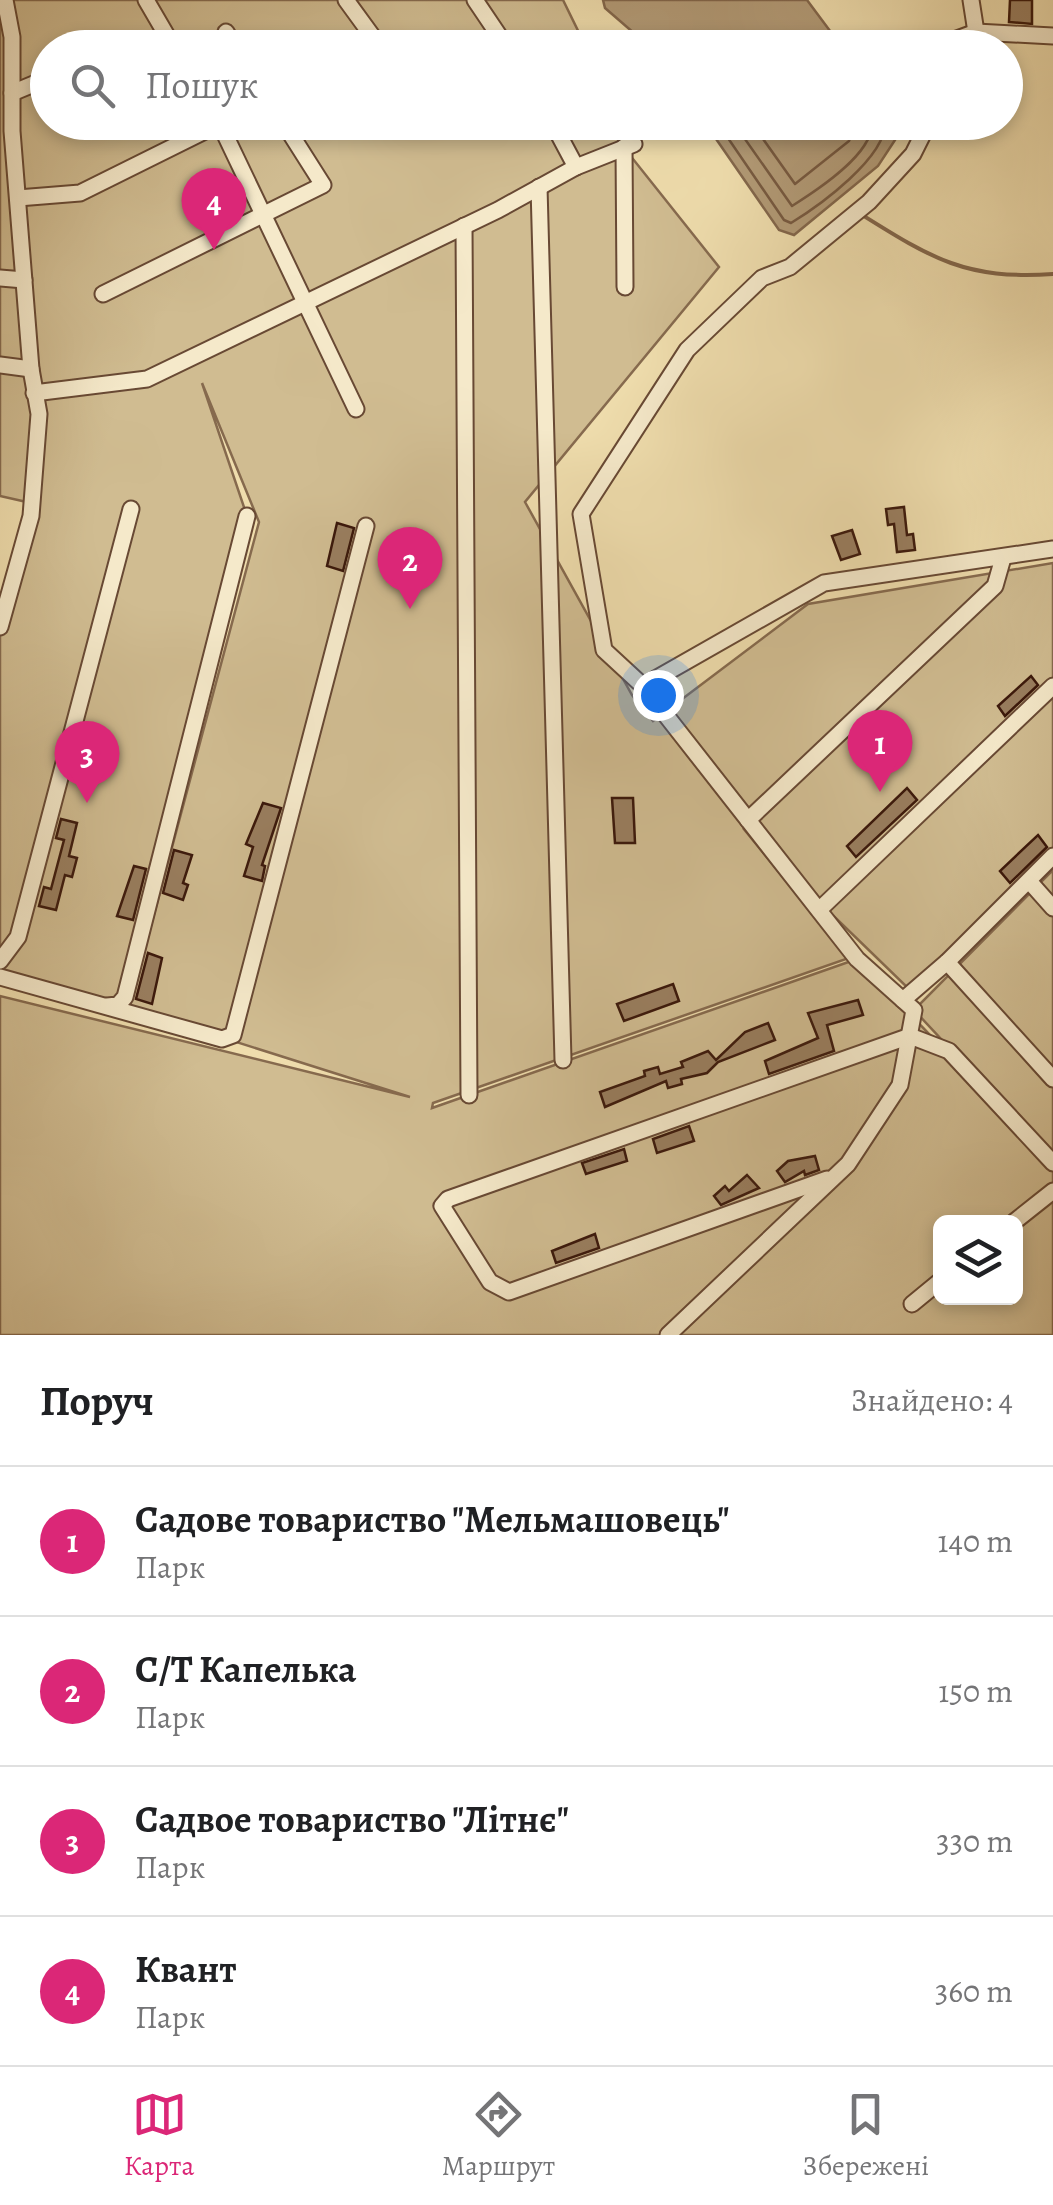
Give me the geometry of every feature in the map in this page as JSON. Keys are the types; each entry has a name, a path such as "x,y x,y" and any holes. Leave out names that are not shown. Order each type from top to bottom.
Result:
{"street":[{"path":"0,627 31,516 38,450 18,198 6,131 12,93 12,37 5,0"},
{"path":"146,0 164,30"},
{"path":"346,0 368,30"},
{"path":"475,0 495,30"},
{"path":"971,0 976,30"},
{"path":"1023,34 1053,36"},
{"path":"12,93 30,86"},
{"path":"18,198 80,193 185,140"},
{"path":"227,140 356,409"},
{"path":"104,294 323,185 295,140"},
{"path":"562,140 576,167"},
{"path":"668,1335 836,1176 893,1098 914,1010 857,959 643,686 604,650 582,541 581,514 687,350 762,278 790,266 870,202 913,154 920,140"},
{"path":"34,393 147,379 464,226 576,167 629,146 625,286"},
{"path":"539,187 564,1060"},
{"path":"464,226 470,1095"},
{"path":"0,278 24,280"},
{"path":"0,366 30,370"},
{"path":"0,961 18,937 131,509"},
{"path":"107,1006 117,1006 125,997 247,516"},
{"path":"0,976 222,1039 233,1034 366,526"},
{"path":"643,686 824,584 1053,549"},
{"path":"748,820 994,586 1003,558"},
{"path":"819,910 1053,686"},
{"path":"903,1000 947,962 1053,856"},
{"path":"1029,880 1053,908"},
{"path":"947,962 1053,1080"},
{"path":"836,1176 508,1292 490,1282 442,1206 466,1192 910,1036 949,1052 1053,1163"},
{"path":"1023,1215 1053,1191"},
{"path":"912,1304 933,1287"}],"shaded area":[{"path":"0,0 563,0 578,30 30,30 30,140 632,140 634,144 625,149 719,267 525,502 632,695 653,721 808,604 1053,563 1053,854 912,992 743,828 849,958 433,1103 432,1108 857,959 1053,1163 1053,1335 0,1335 0,996 410,1097 129,1008 259,522 202,383 247,516 122,1002 0,979 0,626 31,503 0,496"},
{"path":"1053,870 1053,1159 914,1010"}],"water":[{"path":"603,0 807,0 829,30 630,30 605,8"},
{"path":"717,140 895,140 878,166 794,235 779,230"}],"building":[{"path":"1010,0 1032,0 1032,24 1009,22"},
{"path":"904,507 907,535 913,534 915,550 897,552 894,524 888,525 886,509"},
{"path":"337,523 354,528 343,571 327,566"},
{"path":"852,530 860,554 841,560 832,536"},
{"path":"1031,676 1038,685 1005,716 998,706"},
{"path":"907,788 917,800 856,857 847,846"},
{"path":"612,798 633,798 635,843 615,843"},
{"path":"263,803 281,808 262,865 262,881 244,876 253,847 246,844"},
{"path":"61,819 77,823 69,856 77,858 72,877 65,875 56,910 39,906 44,887 51,889 64,840 56,838"},
{"path":"1038,835 1047,847 1010,883 1000,871"},
{"path":"174,850 192,855 183,883 188,885 183,900 163,893"},
{"path":"134,866 146,869 133,920 117,916"},
{"path":"148,953 162,958 152,1004 136,999"},
{"path":"673,984 679,1001 624,1021 617,1004"},
{"path":"858,1000 863,1015 827,1025 834,1051 769,1074 765,1061 818,1038 808,1013"},
{"path":"768,1023 775,1040 718,1062 707,1073 681,1079 682,1084 668,1088 666,1081 605,1107 600,1092 645,1076 644,1071 658,1067 660,1074 683,1067 681,1062 708,1051 716,1060 745,1032"},
{"path":"689,1126 694,1141 657,1153 653,1139"},
{"path":"624,1149 627,1161 586,1174 582,1163"},
{"path":"815,1156 819,1170 805,1175 804,1171 785,1182 777,1171 788,1161"},
{"path":"747,1175 759,1188 721,1205 714,1196 725,1186 729,1191"},
{"path":"595,1234 599,1248 556,1263 552,1251"}],"waterway":[{"path":"859,213 950,263 996,273 1053,274"}],"place":[{"name":"Квант","path":"214,250"},
{"name":"С/Т Капелька","path":"410,609"},
{"name":"Садове товариство \"Мельмашовець\"","path":"880,792"},
{"name":"Садвое товариство \"Літнє\"","path":"87,803"}]}
